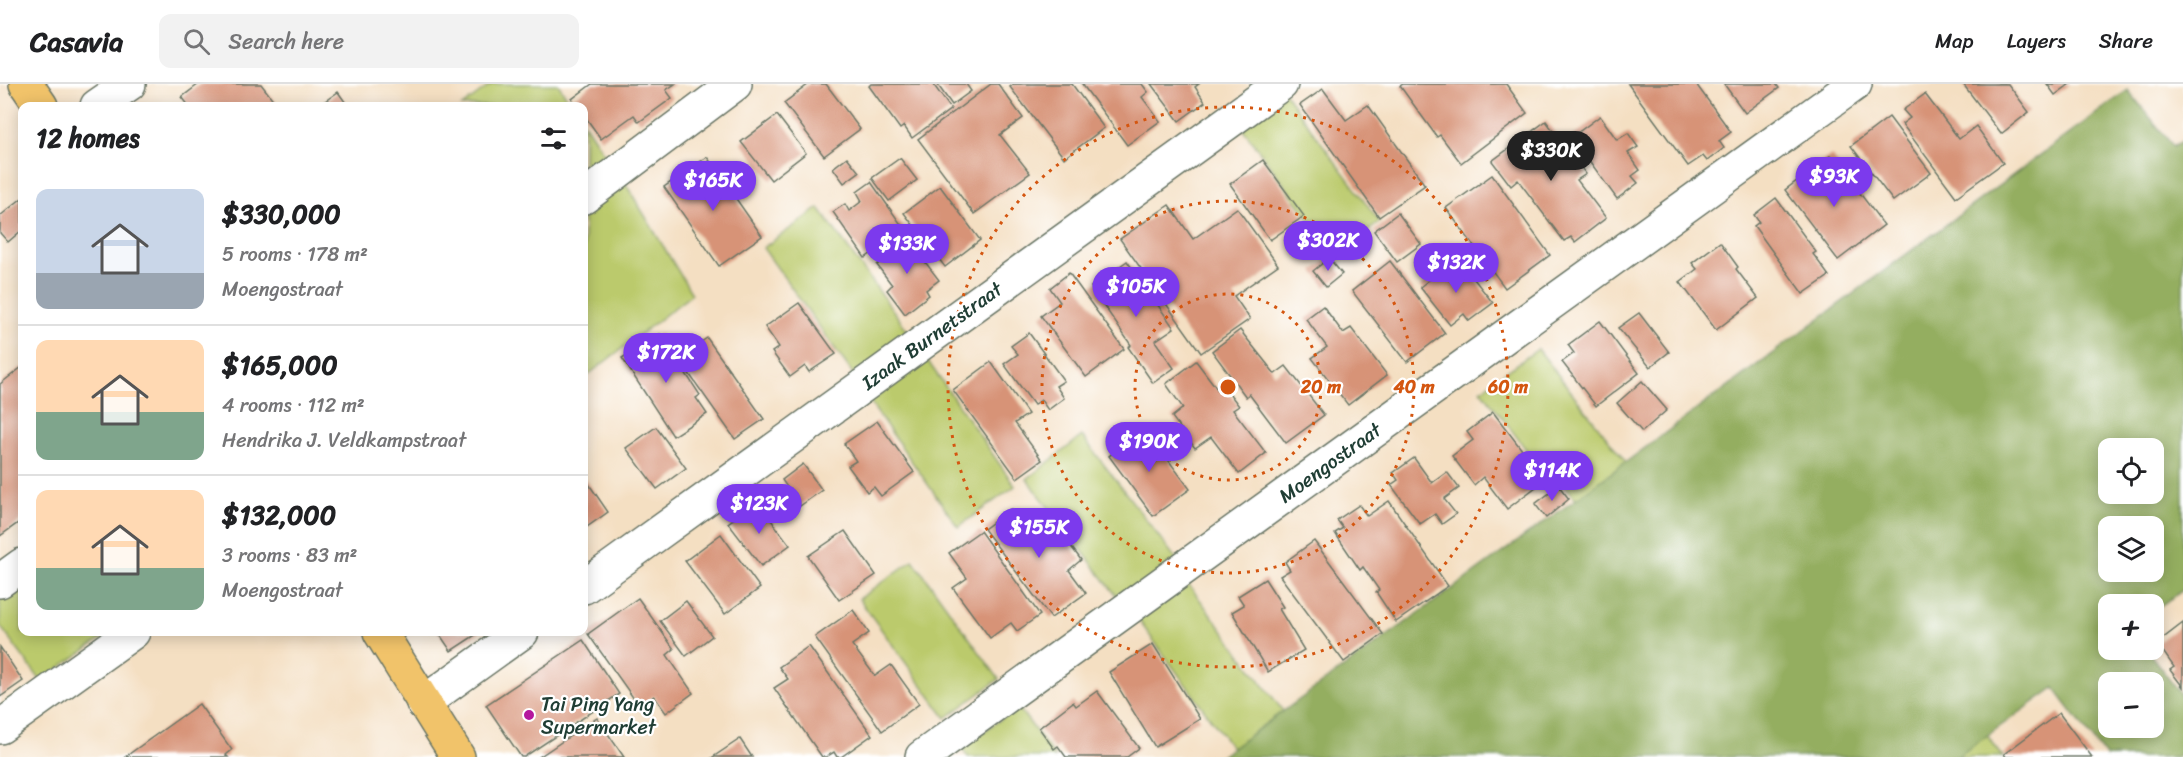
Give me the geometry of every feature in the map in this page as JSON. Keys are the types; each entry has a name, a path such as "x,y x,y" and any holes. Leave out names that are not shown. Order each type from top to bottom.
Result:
{"main road":[{"path":"26,84 38,102"},
{"path":"382,636 457,756"}],"street":[{"path":"103,102 129,84"},
{"path":"588,194 735,84"},
{"name":"Izaak Burnetstraat","path":"588,584 1281,84"},
{"name":"Moengostraat","path":"922,757 1856,84"},
{"path":"0,581 18,567"},
{"path":"0,727 126,636"},
{"path":"423,703 516,636"}],"green space":[{"path":"492,84 558,84 570,102 467,102"},
{"path":"2128,90 2173,146 2183,141 2183,590 2164,603 2164,594 2098,594 2098,660 2154,660 2164,672 2098,672 2098,738 2164,738 2164,673 2183,698 2183,752 2176,757 2106,757 2054,688 1957,757 1220,757 1576,499"},
{"path":"1284,92 1380,222 1336,255 1240,125"},
{"path":"588,129 605,155 588,167"},
{"path":"624,181 692,294 588,375 588,207"},
{"path":"819,208 913,338 856,378 763,248"},
{"path":"1538,349 1626,462 1576,499 1558,477 1551,482 1481,390"},
{"path":"922,353 1015,486 958,527 864,394"},
{"path":"1082,436 1177,560 1122,603 1027,479"},
{"path":"913,560 999,679 946,718 859,599"},
{"path":"1186,581 1283,711 1232,748 1137,618"},
{"path":"18,585 18,636 105,636 41,681 0,626 0,599"},
{"path":"1018,707 1055,757 968,757 961,748"},
{"path":"1987,735 2003,757 1957,757"}],"building":[{"path":"199,84 261,84 275,102 186,102 182,97"},
{"path":"592,84 675,84 666,90 672,98 639,122 634,115 601,139 588,121 588,102 574,102 572,99"},
{"path":"809,84 826,84 860,129 824,156 784,103"},
{"path":"871,84 933,84 951,109 912,138 904,126 900,129 869,86"},
{"path":"937,84 966,84 971,91 952,105"},
{"path":"991,84 998,84 1023,118 1000,135 1030,173 974,214 918,139"},
{"path":"1014,84 1072,84 1104,128 1064,158 1010,87"},
{"path":"1082,84 1142,84 1148,92 1142,97 1160,121 1127,145"},
{"path":"1151,84 1199,84 1195,87 1205,102 1179,121"},
{"path":"1403,84 1506,84 1527,113 1461,163 1440,135 1437,137 1400,86"},
{"path":"1628,84 1696,84 1731,132 1719,141 1724,148 1707,161 1703,156 1688,166"},
{"path":"1724,84 1776,84 1779,88 1745,113"},
{"path":"1963,84 2008,84 2029,112 2001,134"},
{"path":"2047,84 2070,84 2055,95"},
{"path":"1323,89 1346,120 1368,105 1425,185 1379,217 1300,105"},
{"path":"338,92 345,102 324,102"},
{"path":"1925,94 1959,139 1976,126 2003,163 1956,197 1902,124 1910,118 1903,110"},
{"path":"777,115 806,153 771,180 741,142"},
{"path":"1600,116 1617,140 1628,133 1638,147 1628,153 1640,170 1632,176 1638,183 1617,199 1572,137"},
{"path":"1889,117 1931,173 1893,201 1851,146"},
{"path":"1546,121 1586,174 1577,180 1606,218 1575,242 1571,237 1564,241 1518,180 1511,186 1492,161"},
{"path":"1831,155 1884,225 1838,260 1785,190"},
{"path":"707,157 762,236 719,266 664,187"},
{"path":"847,157 859,172 844,183 833,168"},
{"path":"900,158 917,180 889,201 872,178"},
{"path":"1263,160 1304,216 1270,240 1230,184"},
{"path":"1492,175 1550,255 1505,288 1446,208"},
{"path":"871,182 905,230 865,258 833,212 845,204 849,211 862,201 857,192"},
{"path":"940,186 980,240 945,267 904,213"},
{"path":"1776,198 1816,252 1813,254 1829,276 1803,294 1754,226 1759,222 1754,215"},
{"path":"18,201 18,233 8,242 0,233 0,216"},
{"path":"1169,205 1193,239 1237,208 1278,265 1234,296 1250,319 1201,353 1120,239"},
{"path":"1398,213 1421,244 1397,262 1374,231"},
{"path":"906,237 939,280 926,290 929,295 905,314 887,290 892,285 877,265 884,259 881,255"},
{"path":"1720,242 1738,267 1736,269 1758,298 1716,330 1680,282 1697,269 1692,263"},
{"path":"1329,258 1342,274 1326,287 1313,271"},
{"path":"1454,260 1467,276 1470,274 1493,303 1469,321 1464,314 1450,325 1420,287"},
{"path":"1127,261 1174,328 1155,341 1174,368 1153,383 1128,347 1131,345 1091,287"},
{"path":"1390,261 1445,333 1407,362 1352,291"},
{"path":"1069,273 1124,349 1086,377 1041,316 1060,302 1050,288"},
{"path":"799,303 836,354 809,372 805,366 790,377 772,352 779,347 765,327"},
{"path":"1323,306 1343,333 1351,328 1387,375 1348,405 1312,358 1327,347 1306,319"},
{"path":"1639,313 1669,352 1650,367 1618,328"},
{"path":"1600,321 1639,373 1596,406 1562,362 1574,353 1568,345"},
{"path":"1240,330 1275,374 1286,366 1324,415 1286,443 1249,394 1246,397 1212,351"},
{"path":"1029,333 1064,381 1056,386 1064,398 1048,410 1041,400 1034,405 1004,364 1018,354 1011,346"},
{"path":"660,334 700,395 696,398 707,414 673,436 622,358"},
{"path":"707,338 764,419 735,439 678,358"},
{"path":"1196,361 1218,390 1223,385 1239,406 1233,410 1266,453 1239,474 1211,437 1195,448 1172,417 1183,408 1166,384"},
{"path":"991,362 1028,414 1015,423 1042,460 1017,478 953,390"},
{"path":"18,370 18,523 0,536 0,384"},
{"path":"1642,381 1667,410 1642,432 1617,403"},
{"path":"1493,412 1545,480 1507,509 1483,477 1474,485 1452,456 1473,440 1467,432"},
{"path":"877,421 914,472 881,496 874,487 867,492 848,466 856,461 844,444"},
{"path":"656,427 686,468 657,489 626,448"},
{"path":"1145,429 1190,489 1153,516 1109,456"},
{"path":"1414,458 1432,483 1447,472 1459,488 1444,499 1456,514 1442,524 1435,514 1420,524 1391,485 1398,480 1393,473"},
{"path":"803,464 822,490 800,506 782,480"},
{"path":"588,483 608,512 588,526"},
{"path":"1559,486 1569,499 1546,518 1535,504"},
{"path":"1389,501 1448,586 1396,622 1376,592 1379,590 1363,567 1360,570 1335,533 1343,528 1337,520 1359,505 1367,516"},
{"path":"751,506 763,520 768,516 790,545 761,566 728,523"},
{"path":"1011,509 1024,526 1045,511 1081,560 1069,570 1086,593 1051,618 984,529"},
{"path":"845,531 876,575 839,600 808,556"},
{"path":"980,531 1040,615 1017,631 1011,623 990,638 953,588 967,578 949,553"},
{"path":"721,534 760,588 725,614 685,561"},
{"path":"1314,541 1383,634 1344,662 1280,576 1290,570 1285,562"},
{"path":"1265,579 1283,607 1279,609 1304,650 1268,672 1232,612 1244,605 1238,596"},
{"path":"638,598 674,649 667,655 693,693 666,713 654,696 639,706 588,634"},
{"path":"686,601 712,636 686,656 660,621"},
{"path":"853,610 869,633 852,645 875,676 891,665 919,704 882,731 815,637"},
{"path":"2183,623 2183,687 2170,670 2174,667 2164,653 2164,638"},
{"path":"441,636 474,636 451,651"},
{"path":"583,640 619,694 521,757 486,705"},
{"path":"1153,644 1200,719 1155,747 1109,672"},
{"path":"809,646 872,735 841,757 837,757 834,752 822,757 774,688 788,679 779,667"},
{"path":"0,647 23,681 0,697"},
{"path":"1097,691 1139,748 1127,757 1066,757 1058,746 1054,749 1039,728 1073,702 1076,706"},
{"path":"199,704 232,750 226,755 228,757 125,757"},
{"path":"2059,713 2092,757 2006,757 2004,754"},
{"path":"597,718 624,757 539,757"},
{"path":"740,739 752,757 713,757"}],"place":[{"name":"Tai Ping Yang Supermarket","path":"529,715"}]}
